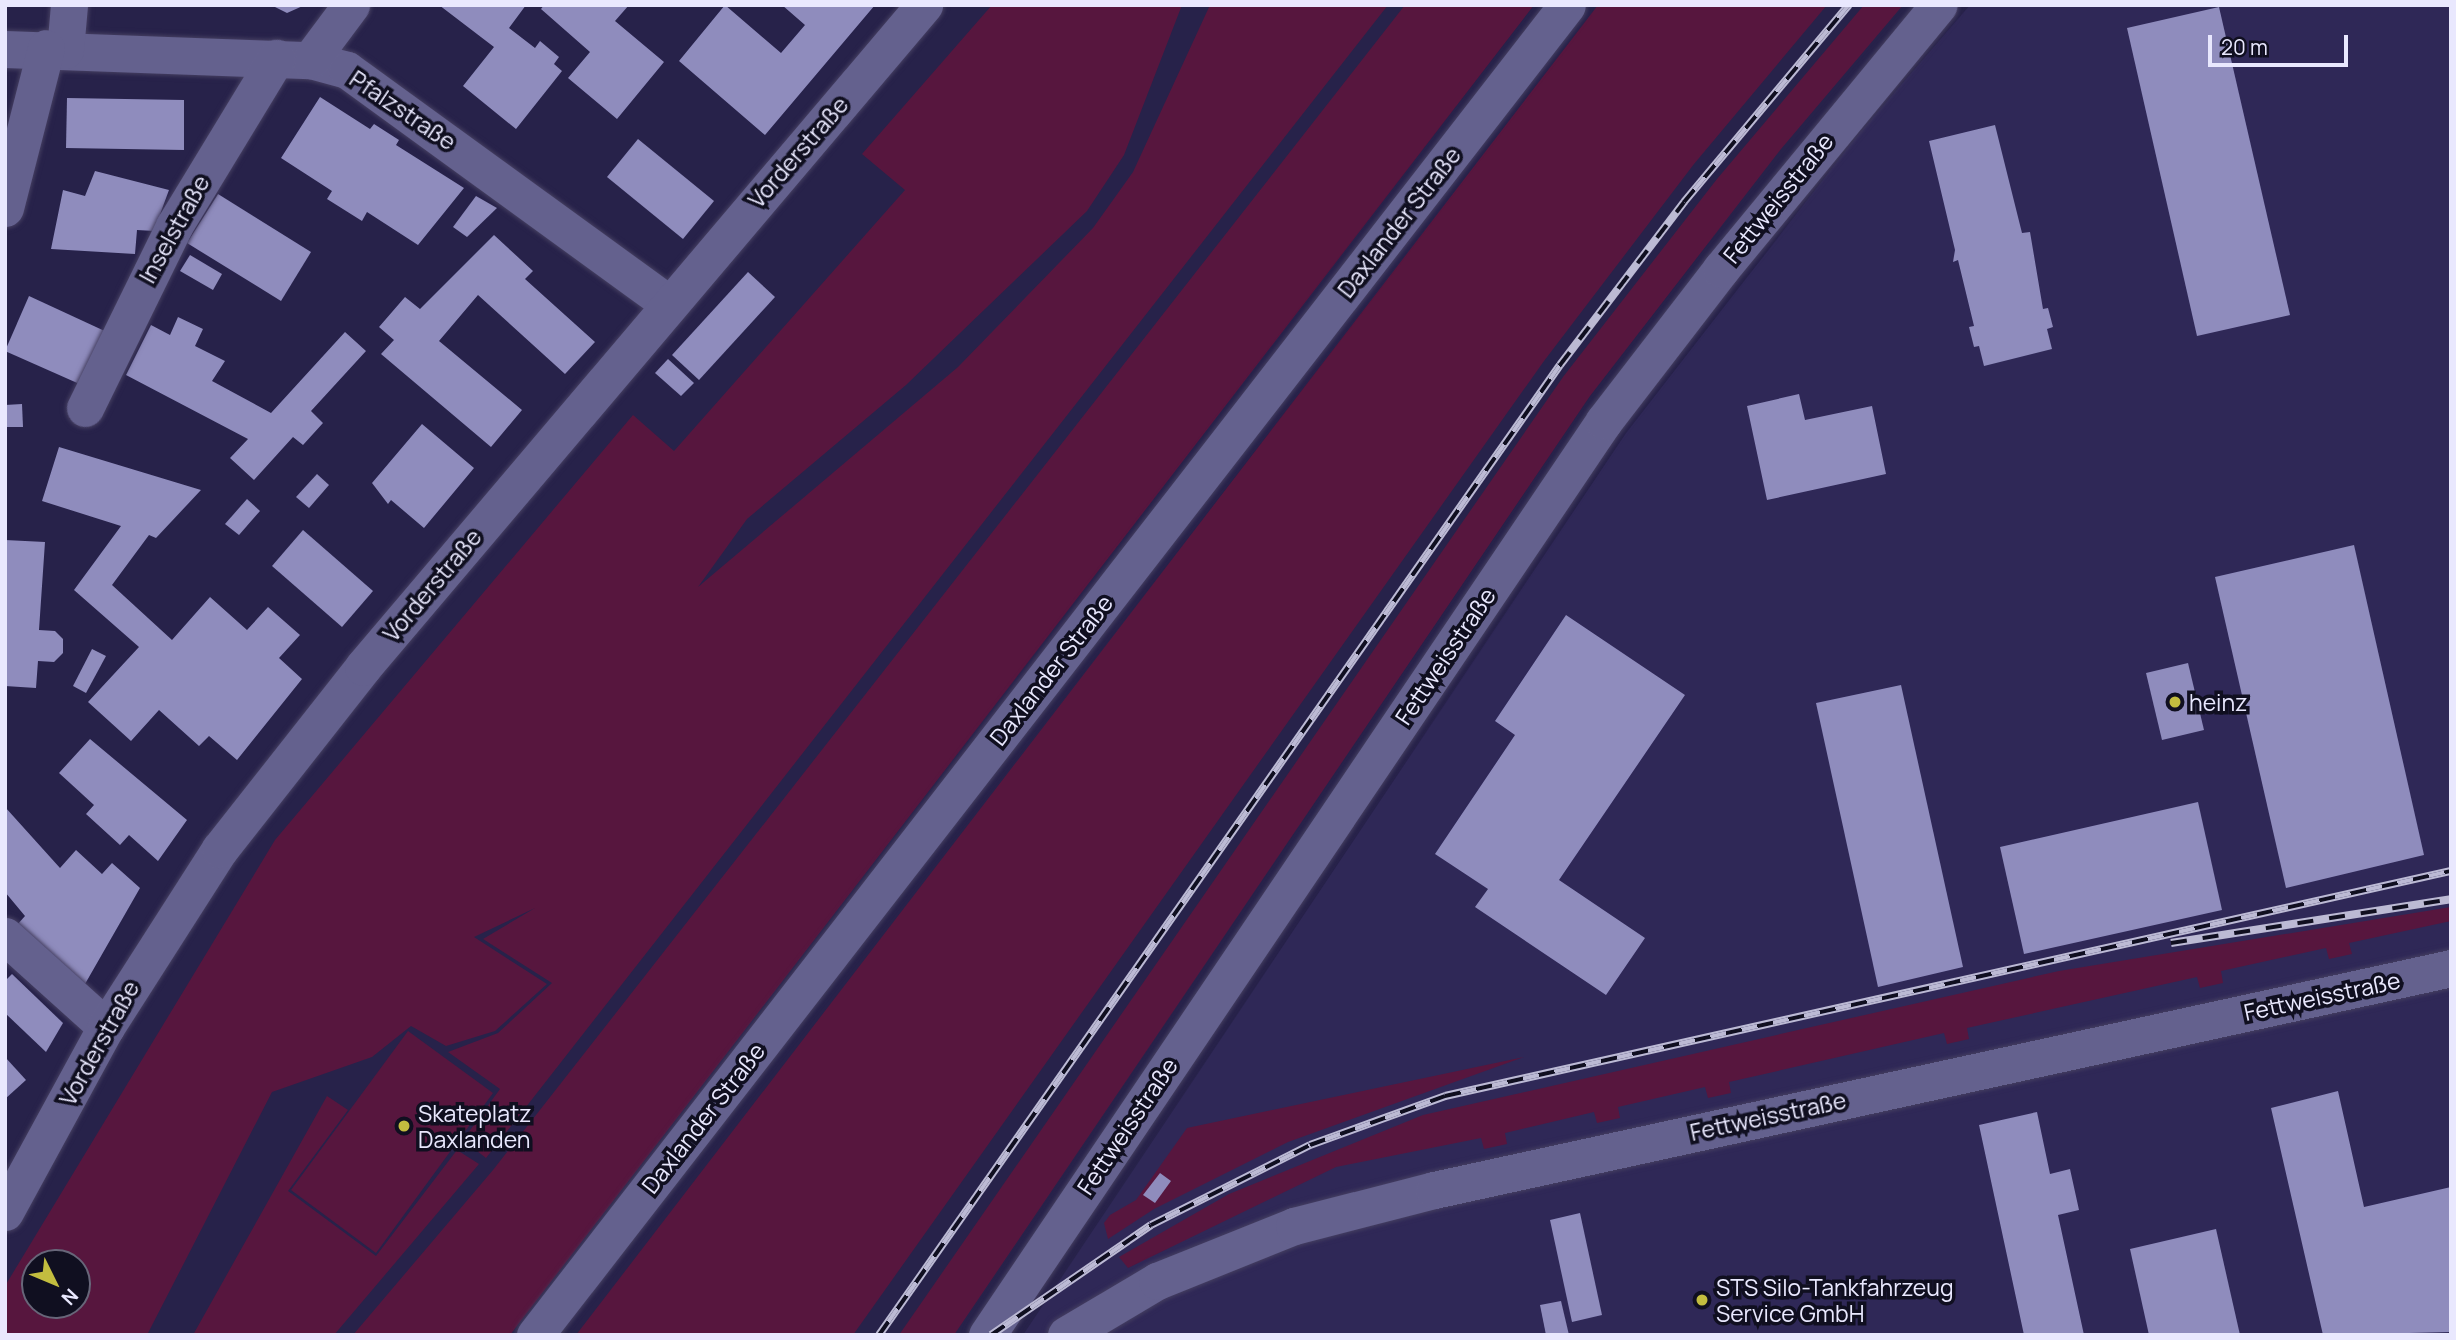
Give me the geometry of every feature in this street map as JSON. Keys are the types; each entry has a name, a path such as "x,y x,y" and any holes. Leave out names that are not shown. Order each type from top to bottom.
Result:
{"street":[{"path":"5,208 69,5"},
{"name":"Inselstraße","path":"85,408 174,226 293,59 351,5"},
{"name":"Vorderstraße","path":"5,1212 106,1027 229,839 363,667 668,303 924,5"},
{"name":"Daxlander Straße","path":"535,1335 1567,5"},
{"name":"Fettweisstraße","path":"987,1335 1604,421 1720,269 1939,5"},
{"name":"Pfalzstraße","path":"5,49 293,59 347,70 383,92 668,303"},
{"path":"5,936 106,1027"},
{"name":"Fettweisstraße","path":"1066,1335 1157,1281 1294,1226 1448,1187 2451,968"}],"shaded area":[{"path":"992,5 1182,5 1124,155 1087,211 906,385 747,519 698,587 958,367 1093,228 1133,172 1210,5 1388,5 486,1158 463,1140 500,1089 448,1052 498,1033 552,983 483,939 535,908 474,937 547,984 495,1031 446,1046 411,1026 372,1057 272,1092 147,1335 5,1335 5,1286 21,1260 21,1319 91,1319 91,1249 27,1249 275,840 633,415 674,451 905,190 862,154"},
{"path":"1405,5 1534,5 510,1335 353,1335 493,1170"},
{"path":"1598,5 1827,5 1694,164 1544,361 853,1335 576,1335"},
{"path":"1864,5 1903,5 1781,149 1590,396 954,1335 899,1335 1563,377 1717,179"},
{"path":"1970,5 2451,5 2451,1335 1023,1335 1626,433 1857,136"},
{"path":"2451,907 2451,921 2349,943 2352,954 2329,959 2326,948 2221,971 2223,983 2200,988 2197,977 1967,1028 1969,1039 1947,1044 1944,1033 1729,1082 1731,1093 1708,1098 1705,1087 1618,1107 1620,1118 1597,1123 1594,1112 1505,1133 1507,1144 1484,1149 1481,1138 1336,1167 1128,1268 1119,1257 1229,1194 1423,1115 2059,971"},
{"name":"Skateplatz Daxlanden","path":"408,1031 493,1093 376,1253 291,1190"},
{"path":"1524,1057 1288,1142 1154,1209 1108,1239 1104,1223 1110,1215 1136,1200 1187,1128"},
{"path":"327,1096 348,1110 288,1191 376,1256 457,1150 479,1164 334,1335 193,1335"}],"building":[{"path":"271,5 305,5 287,13"},
{"path":"439,5 526,5 509,28 535,48 540,41 559,57 554,64 562,71 516,129 463,86 494,47"},
{"path":"544,5 629,5 615,21 664,62 617,119 568,78 590,52 541,9"},
{"path":"725,5 781,53 805,25 782,5 875,5 765,135 679,61"},
{"path":"2219,7 2290,315 2197,336 2127,28"},
{"path":"320,97 370,129 374,124 399,140 396,145 464,188 418,245 367,212 362,221 327,199 332,191 281,158"},
{"path":"67,98 184,100 184,150 66,148"},
{"path":"1995,125 2022,233 2030,232 2043,309 2048,308 2053,327 2047,329 2052,349 1984,366 1979,346 1974,347 1969,327 1974,326 1958,260 1953,262 1955,250 1929,141"},
{"path":"638,139 714,201 683,239 607,177"},
{"path":"95,171 169,190 154,231 137,230 135,254 51,249 63,190 85,196"},
{"path":"218,194 311,252 281,301 187,243"},
{"path":"476,196 497,208 467,237 453,227"},
{"path":"494,235 533,271 525,279 595,342 565,374 478,295 439,341 522,410 491,447 381,354 394,340 379,327 405,297 420,309"},
{"path":"190,255 222,274 213,290 180,271"},
{"path":"748,272 775,297 699,380 672,355"},
{"path":"29,296 109,333 84,386 5,351"},
{"path":"178,317 203,329 195,346 225,361 212,381 271,413 345,332 366,351 311,411 323,423 303,445 293,437 254,480 230,458 248,439 126,375 151,325 170,335"},
{"path":"668,359 694,383 681,396 655,373"},
{"path":"1799,394 1805,420 1872,406 1886,474 1767,500 1747,406"},
{"path":"22,404 23,427 5,427 5,405"},
{"path":"422,424 474,468 424,528 391,500 388,504 372,483"},
{"path":"59,447 201,490 156,538 149,535 112,585 172,640 210,597 247,630 268,607 300,635 279,658 302,679 237,760 209,736 199,746 159,710 131,741 88,702 139,647 74,590 121,526 42,501"},
{"path":"317,474 329,485 309,508 296,497"},
{"path":"247,499 260,511 239,535 225,524"},
{"path":"303,530 373,591 342,627 272,566"},
{"path":"5,540 45,542 39,630 55,631 63,639 63,653 54,662 38,661 36,688 5,686"},
{"path":"2354,545 2424,855 2286,888 2215,577"},
{"path":"1566,615 1685,695 1559,880 1645,938 1606,995 1475,907 1488,889 1435,854 1515,735 1495,721"},
{"path":"92,649 106,656 86,693 73,686"},
{"name":"heinz","path":"2188,663 2204,730 2162,740 2146,673"},
{"path":"1901,685 1963,967 1878,987 1816,703"},
{"path":"90,739 187,820 158,861 129,835 120,845 86,814 94,805 59,773"},
{"path":"2198,802 2222,910 2024,954 2000,847"},
{"path":"5,807 60,868 76,850 102,874 112,863 140,888 85,984 17,925 25,916 5,892"},
{"path":"12,974 63,1023 46,1052 5,1013 5,981"},
{"path":"5,1057 26,1080 5,1099"},
{"path":"2338,1091 2364,1207 2451,1187 2451,1332 2323,1335 2271,1108"},
{"path":"2037,1112 2050,1174 2070,1169 2079,1210 2058,1215 2084,1335 2024,1335 1979,1125"},
{"path":"1160,1173 1171,1181 1155,1203 1143,1195"},
{"path":"1580,1213 1602,1315 1572,1322 1550,1220"},
{"path":"2216,1229 2240,1335 2149,1335 2130,1249"},
{"path":"1561,1301 1569,1335 1546,1335 1540,1305"}],"railway":[{"path":"879,1335 1560,365 1684,202 1849,5"},
{"path":"991,1335 1151,1225 1310,1145 1445,1096 2451,871"},
{"path":"2171,943 2451,899"}],"place":[{"name":"heinz","path":"2175,702"},
{"name":"Skateplatz Daxlanden","path":"404,1126"},
{"name":"STS Silo-Tankfahrzeug Service GmbH","path":"1702,1300"}]}
